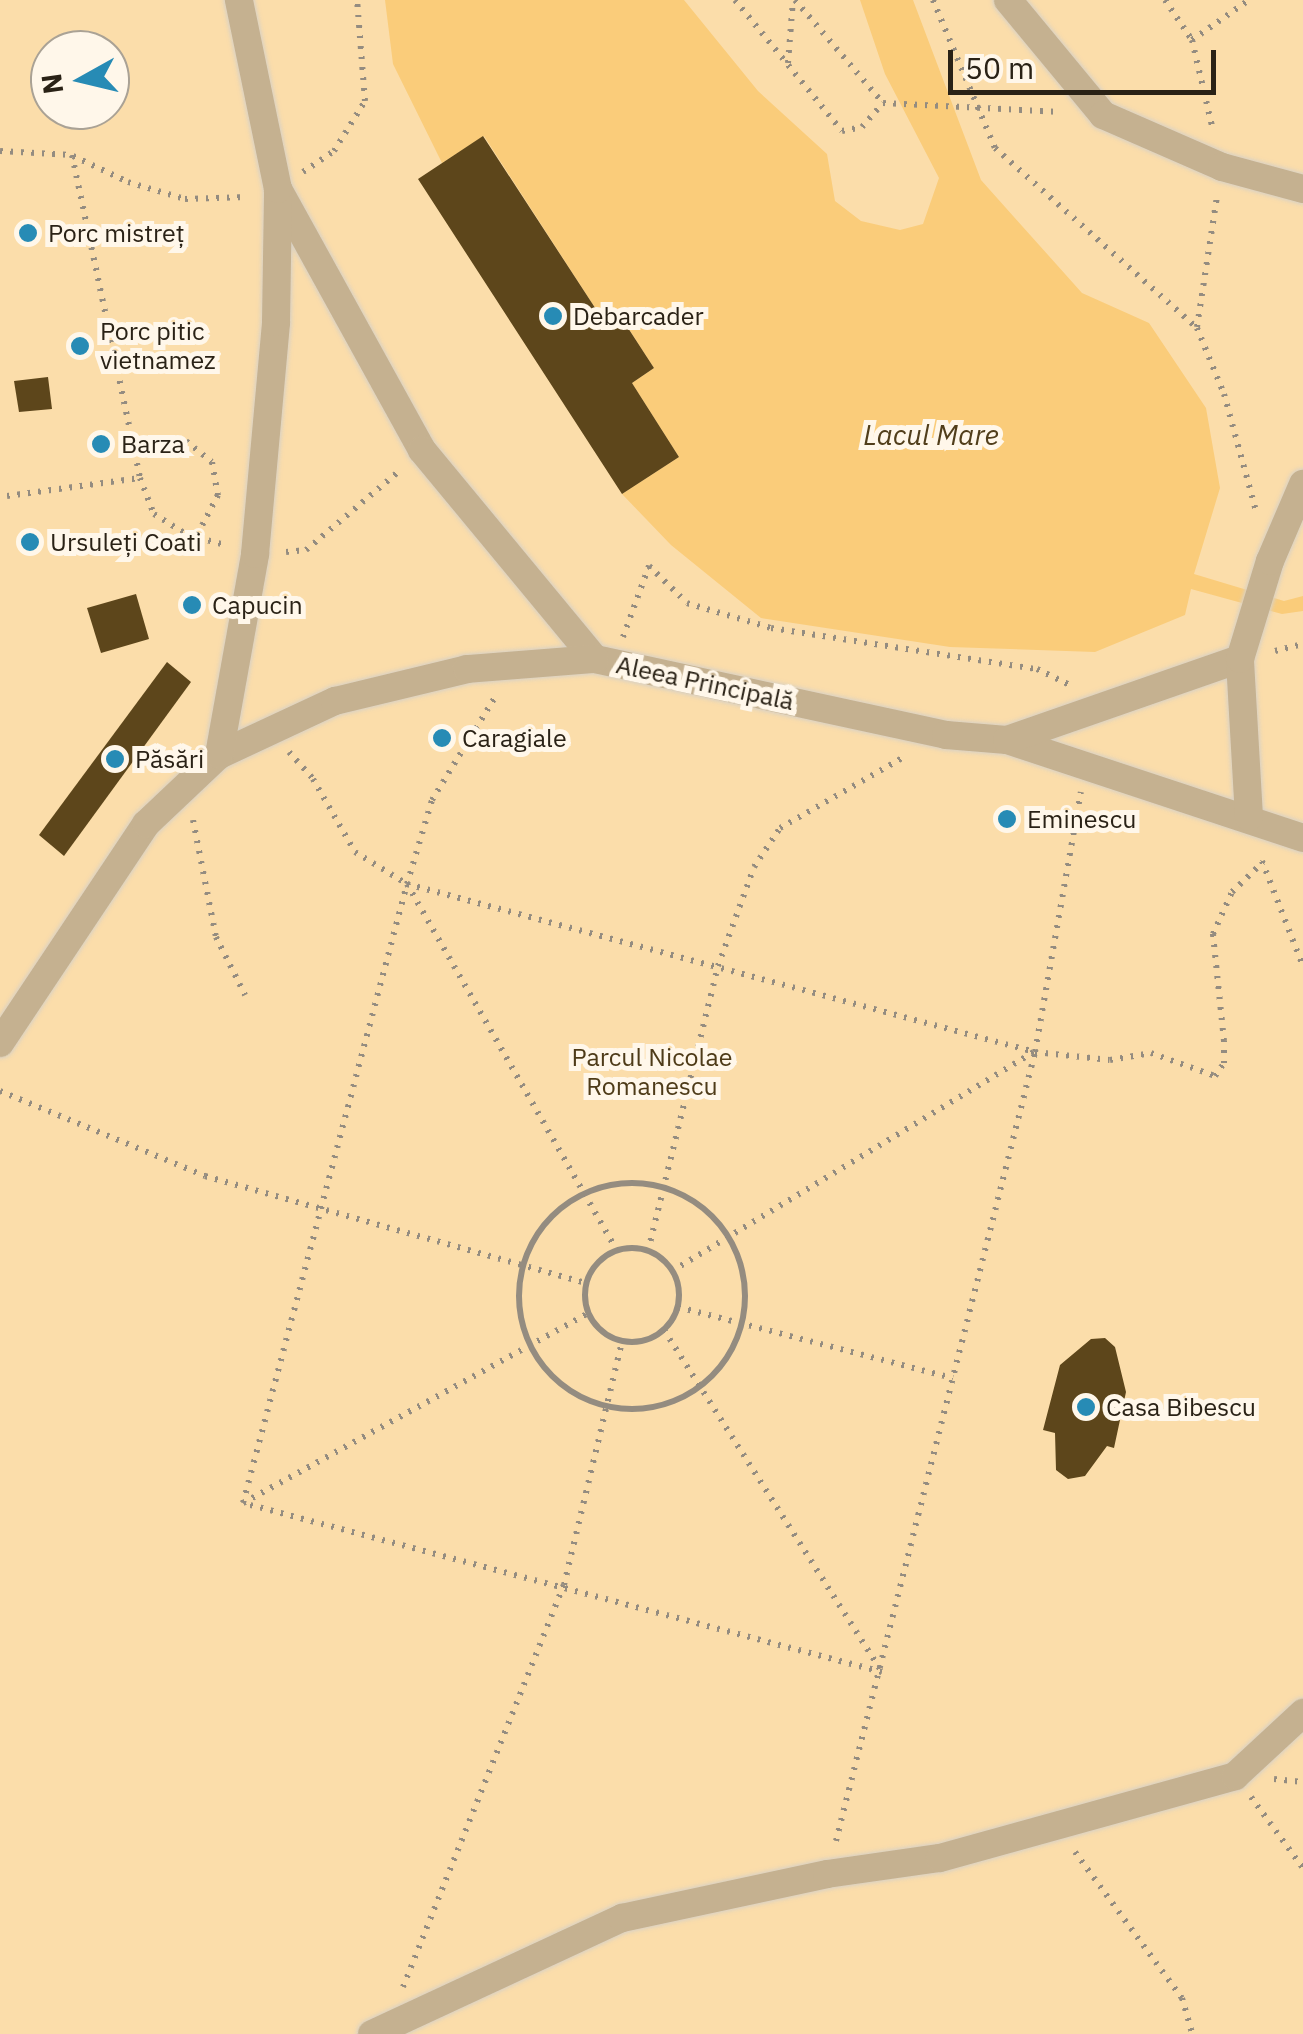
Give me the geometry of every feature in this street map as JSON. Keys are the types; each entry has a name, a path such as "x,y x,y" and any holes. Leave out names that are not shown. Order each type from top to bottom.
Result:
{"street":[{"name":"Aleea Principală","path":"219,755 255,554 276,322 278,189 239,0"},
{"path":"1008,0 1102,115 1222,166 1303,189"},
{"name":"Aleea Principală","path":"278,189 422,450 604,661 946,735 1007,740 1303,838"},
{"path":"1248,817 1240,659 1270,561 1303,484"},
{"path":"1007,740 1240,659"},
{"path":"0,1043 146,824 219,755 272,734 335,701 512,665 604,661"},
{"path":"379,2030 622,1918 827,1874 940,1858 1235,1776 1303,1713"}],"path":[{"path":"0,151 72,155 128,182 185,198 224,202 278,189 334,151 365,101 357,0"},
{"path":"735,0 842,131 862,127 883,104 975,104 1102,115"},
{"path":"788,64 794,0"},
{"path":"794,0 883,104"},
{"path":"933,0 995,148 1029,184 1197,328 1224,394 1270,561"},
{"path":"1192,40 1249,0"},
{"path":"72,155 136,442 140,478 154,514 196,537 255,554 306,550 422,450"},
{"path":"136,442 186,441 212,462 218,495 196,537"},
{"path":"7,496 140,478"},
{"path":"604,661 649,566 686,603 771,628 1037,668 1106,703"},
{"path":"243,1503 432,800 475,738 512,665"},
{"path":"272,734 313,779 356,852 407,884 1036,1052 1110,1060 1151,1053 1215,1076 1224,1064 1224,1040 1213,934 1232,892 1263,862"},
{"path":"648,1251 718,966 754,867 780,828 834,792 946,735"},
{"path":"827,1874 882,1672 1036,1052 1086,766"},
{"path":"188,784 216,938 245,994"},
{"path":"1248,817 1303,966"},
{"path":"407,884 617,1250"},
{"path":"672,1271 1036,1052"},
{"path":"0,1091 205,1176 320,1212 586,1283"},
{"path":"629,1182 664,1187 708,1211 729,1236 741,1264 742,1324 729,1355 696,1389 659,1406 604,1406 568,1390 530,1345 519,1308 523,1266 550,1216 584,1192 629,1182"},
{"path":"617,1250 648,1251 672,1271 678,1307 664,1330 622,1342 607,1336 588,1313 586,1283 592,1269 617,1250"},
{"path":"678,1307 953,1378"},
{"path":"243,1503 588,1313"},
{"path":"664,1330 696,1389 882,1672"},
{"path":"379,2030 564,1585 622,1342"},
{"path":"243,1503 882,1672"},
{"path":"1235,1776 1303,1868"},
{"path":"1055,1829 1106,1888 1182,1998 1192,2034"}],"green space":[{"name":"Parcul Nicolae Romanescu","path":"0,0 1303,0 1303,2034 0,2034"}],"water":[{"name":"Lacul Mare","path":"385,0 684,0 758,91 827,154 835,201 861,221 900,230 923,224 939,178 885,74 860,0 913,0 981,180 1082,293 1149,323 1206,408 1220,488 1194,574 1284,601 1303,596 1303,611 1282,614 1191,589 1185,615 1095,652 950,647 761,618 671,545 622,494 679,457 632,383 654,368 618,312 603,320 484,136 442,163 393,64"}],"building":[{"name":"Debarcader","path":"483,136 603,320 617,311 654,368 632,383 679,457 622,494 418,179"},
{"path":"48,377 52,409 19,412 14,381"},
{"path":"136,594 149,639 101,653 87,608"},
{"name":"Păsări","path":"167,662 191,682 64,856 39,835"},
{"name":"Casa Bibescu","path":"1105,1338 1115,1347 1126,1392 1114,1448 1107,1446 1085,1476 1068,1479 1056,1470 1055,1433 1043,1430 1060,1365 1091,1339"}],"place":[{"name":"Porc mistreț","path":"28,233"},
{"name":"Debarcader","path":"553,316"},
{"name":"Porc pitic vietnamez","path":"80,346"},
{"name":"Barza","path":"101,444"},
{"name":"Ursuleți Coati","path":"30,542"},
{"name":"Capucin","path":"192,605"},
{"name":"Caragiale","path":"442,738"},
{"name":"Păsări","path":"115,759"},
{"name":"Eminescu","path":"1007,819"},
{"name":"Casa Bibescu","path":"1086,1407"}]}
